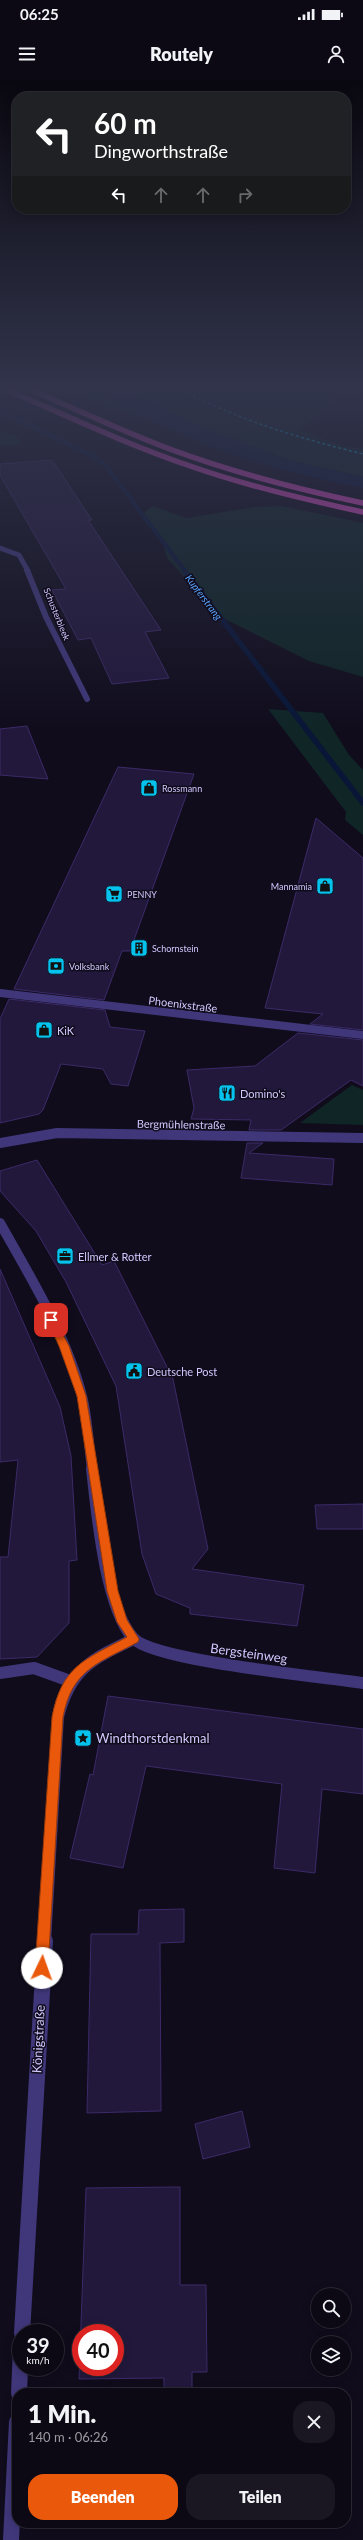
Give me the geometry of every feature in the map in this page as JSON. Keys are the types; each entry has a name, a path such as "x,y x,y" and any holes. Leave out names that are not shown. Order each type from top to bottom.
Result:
{"highway":[{"path":"320,503 363,512"}],"street":[{"name":"Schusterbleek","path":"0,548 19,555 22,560 34,582 46,617 87,700"},
{"name":"Phoenixstraße","path":"0,993 363,1035"},
{"name":"Bergmühlenstraße","path":"0,1143 57,1134 363,1138"},
{"path":"0,1222 64,1346 82,1396 112,1591 122,1622 134,1639"},
{"name":"Königstraße","path":"23,2324 58,1717 61,1702 70,1681 85,1665 134,1639"},
{"name":"Bergsteinweg","path":"134,1639 157,1651 174,1656 363,1684"},
{"path":"0,1673 34,1668 70,1681"},
{"path":"19,2388 20,2376"},
{"path":"11,2540 12,2520"}],"green space":[{"path":"152,506 187,518 255,507 282,506 363,523 363,677 309,661 221,617 167,558 161,536 145,523 145,512"},
{"path":"268,709 323,713 349,755 363,770 363,835 345,820 346,812"},
{"path":"352,1085 363,1090 363,1125 300,1123"}],"building":[{"path":"16,503 81,503 92,520 88,520 161,630 145,632 169,678 112,684 91,638 78,640 52,590 66,589"},
{"path":"27,726 48,779 0,775 0,729"},
{"path":"118,767 194,774 130,951 122,951 104,1000 14,989"},
{"path":"316,818 363,858 363,1030 310,1024 323,1014 265,1008"},
{"path":"9,999 105,1010 110,1027 145,1031 128,1086 111,1084 103,1069 61,1064 43,1110 39,1114 0,1123 0,1019"},
{"path":"298,1033 363,1040 363,1086 351,1080 281,1130 249,1130 251,1120 191,1119 194,1108 187,1070 255,1066"},
{"path":"247,1143 263,1143 249,1153 334,1159 332,1185 241,1178"},
{"path":"37,1160 102,1265 114,1261 173,1379 208,1549 192,1569 304,1585 297,1626 190,1614 190,1608 156,1594 142,1554 116,1386 66,1282 36,1231 0,1191 0,1171"},
{"path":"0,1269 60,1407 71,1456 77,1560 69,1561 69,1623 37,1657 0,1659 0,1557 8,1557 18,1460 0,1462"},
{"path":"363,1504 363,1529 317,1529 315,1505"},
{"path":"108,1696 363,1729 363,1794 322,1789 315,1873 274,1868 282,1784 146,1766 123,1868 70,1858 90,1774 93,1775"},
{"path":"184,1909 184,1942 160,1943 161,2111 87,2113 91,1934 138,1934 139,1910"},
{"path":"242,2111 250,2147 203,2159 195,2124"},
{"path":"180,2187 180,2285 206,2285 207,2372 192,2372 192,2388 164,2388 164,2378 79,2379 79,2376 124,2376 124,2324 81,2324 86,2188"}],"waterway":[{"name":"Kupferstrang","path":"134,503 185,571"},
{"name":"Kupferstrang","path":"184,570 363,803"}],"place":[{"name":"Rossmann","path":"149,788"},
{"name":"Mannamia","path":"325,886"},
{"name":"PENNY","path":"114,894"},
{"name":"Schornstein","path":"139,948"},
{"name":"Volksbank","path":"56,966"},
{"name":"KiK","path":"44,1030"},
{"name":"Domino's","path":"227,1093"},
{"name":"Ellmer & Rotter","path":"65,1256"},
{"name":"Deutsche Post","path":"134,1371"},
{"name":"Windthorstdenkmal","path":"83,1738"}],"route":[{"path":"42,1968 58,1717 61,1702 70,1681 85,1665 97,1657 134,1639 122,1622 112,1591 82,1396 64,1346 51,1320"}]}
